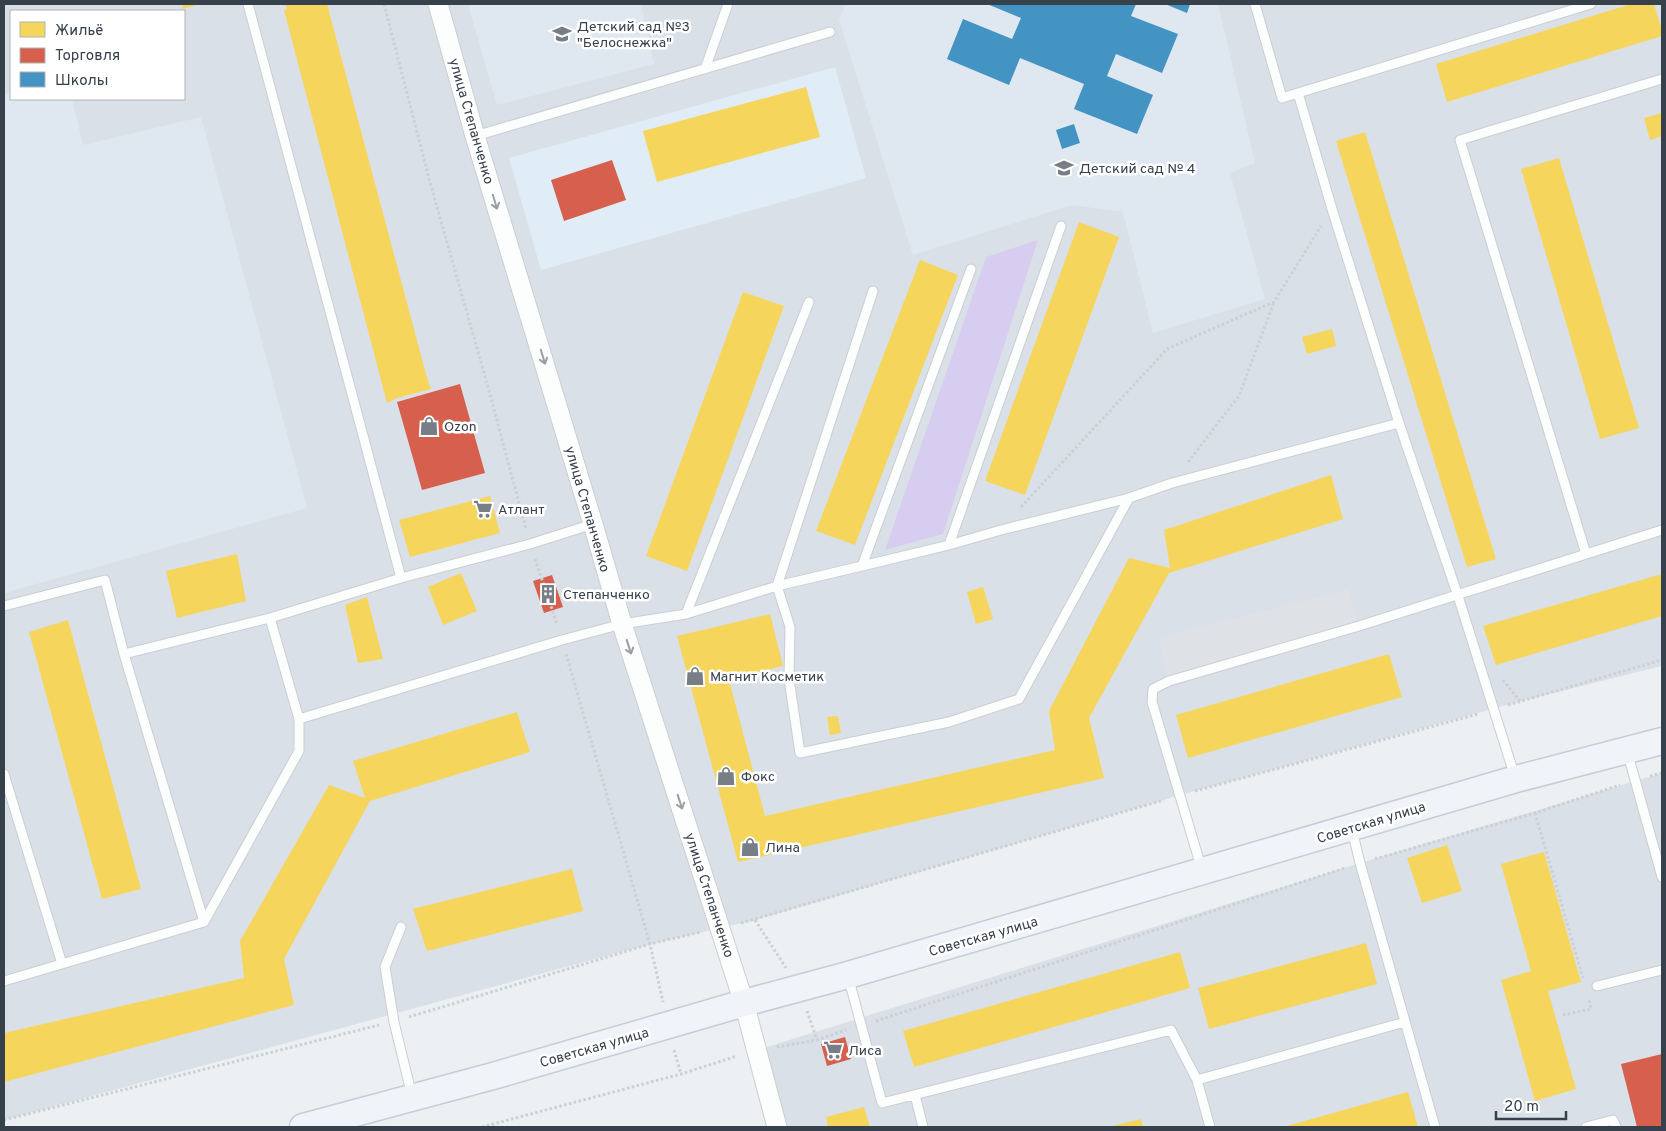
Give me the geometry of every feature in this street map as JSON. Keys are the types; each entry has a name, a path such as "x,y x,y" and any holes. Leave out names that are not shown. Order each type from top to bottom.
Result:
{"street":[{"name":"улица Степанченко","path":"438,4 475,136 622,624 744,1004 777,1127"},
{"name":"Советская улица","path":"302,1127 413,1098 848,975 1516,779 1662,741"}],"lane":[{"path":"248,4 401,578"},
{"path":"705,69 728,4"},
{"path":"1255,4 1282,98 1591,4"},
{"path":"475,136 830,32"},
{"path":"1586,554 1460,140 1662,79"},
{"path":"1298,94 1399,423 1458,596 1516,779"},
{"path":"949,545 1061,226"},
{"path":"862,566 972,269"},
{"path":"873,292 777,586 790,627 789,679 800,754 948,722 1019,699 1129,498"},
{"path":"686,614 809,302"},
{"path":"299,719 562,640 622,624 686,614 777,586 949,545 1000,530 1129,498 1172,483 1399,423"},
{"path":"124,654 270,618 401,578 530,544 593,524"},
{"path":"1202,872 1152,702 1153,689 1169,681 1458,596 1662,530"},
{"path":"4,606 105,580 124,654 204,922"},
{"path":"4,981 204,922 299,751 299,719 270,618"},
{"path":"1627,751 1662,877"},
{"path":"4,774 62,964"},
{"path":"1352,828 1360,864 1435,1127"},
{"path":"401,927 385,967 394,1022 413,1098"},
{"path":"1597,986 1662,970"},
{"path":"848,975 882,1103 1170,1030 1197,1080 1210,1127"},
{"path":"1197,1080 1406,1022"},
{"path":"915,1095 923,1127"},
{"path":"1586,1127 1614,1120 1616,1127"}],"path":[{"path":"384,4 431,186 530,544 562,640 650,944"},
{"path":"1172,483 1239,396 1274,302 1332,209"},
{"path":"1000,530 1166,349 1274,302"},
{"path":"4,1120 394,1022 650,944 755,920 1180,795 1494,709 1662,660"},
{"path":"482,1127 681,1074 757,1050 817,1040 1360,864 1535,813 1662,772"},
{"path":"1535,813 1583,981"},
{"path":"1563,1015 1592,1009 1586,990"}],"shaded area":[{"path":"4,4 1662,4 1662,666 1521,701 1180,795 755,920 650,944 4,1120"},
{"name":"Детский сад №3 \"Белоснежка\"","path":"468,4 641,4 654,64 497,105"},
{"name":"Детский сад № 4","path":"845,4 1218,4 1255,163 1230,173 1265,299 1153,333 1123,212 1072,205 913,255 839,20"},
{"path":"835,67 866,178 541,270 509,158"},
{"path":"10,93 10,100 72,100 83,145 201,117 307,508 4,593 4,95"},
{"path":"1038,240 943,534 885,550 986,257"},
{"path":"1348,589 1359,626 1169,681 1159,638"},
{"path":"1662,773 1662,1127 777,1127 757,1050 1360,863"}],"building: Жильё":[{"path":"182,4 200,4 183,9"},
{"path":"285,4 327,4 431,389 397,398 387,403 284,10 287,9"},
{"path":"1631,4 1654,4 1662,36 1447,102 1436,64"},
{"path":"806,87 820,137 657,182 643,131"},
{"path":"1662,113 1662,136 1650,140 1644,118"},
{"path":"1365,132 1496,559 1467,567 1336,141"},
{"path":"1559,158 1639,428 1600,439 1521,169"},
{"path":"1079,222 1119,237 1025,495 985,481"},
{"path":"920,260 958,275 855,545 816,531"},
{"path":"743,292 784,306 687,571 646,556"},
{"path":"1332,329 1336,346 1307,354 1302,337"},
{"path":"1331,475 1343,519 1169,573 1089,718 1104,778 738,862 677,636 770,614 783,666 729,680 765,816 1055,750 1049,711 1129,558 1170,568 1164,530"},
{"path":"490,496 500,533 410,557 399,520"},
{"path":"237,554 246,601 177,618 166,571"},
{"path":"461,573 477,611 443,625 428,587"},
{"path":"1662,574 1662,616 1496,665 1483,626"},
{"path":"983,587 993,619 976,624 967,592"},
{"path":"367,597 383,659 358,663 345,605"},
{"path":"68,620 141,889 102,899 29,632"},
{"path":"1389,654 1402,697 1188,758 1176,715"},
{"path":"517,712 530,752 370,801 284,959 294,1005 4,1082 4,1033 244,978 240,941 329,785 365,798 353,761"},
{"path":"838,716 841,733 830,735 827,717"},
{"path":"1447,845 1462,891 1422,903 1407,858"},
{"path":"1544,852 1581,982 1548,991 1576,1089 1535,1101 1501,980 1531,971 1501,864"},
{"path":"572,869 583,911 427,951 413,909"},
{"path":"1366,943 1377,984 1209,1029 1198,988"},
{"path":"1180,952 1190,988 914,1067 903,1031"},
{"path":"1408,1092 1418,1127 1283,1127"},
{"path":"864,1107 870,1127 828,1127 826,1117"},
{"path":"1141,1119 1143,1127 1108,1127"}],"building: Торговля":[{"path":"612,160 626,200 564,221 551,180"},
{"path":"460,384 485,473 422,490 397,402"},
{"name":"Степанченко","path":"552,575 563,607 544,613 533,581"},
{"path":"845,1037 851,1059 827,1066 821,1044"},
{"path":"1662,1054 1662,1127 1637,1127 1621,1064"}],"building: Школы":[{"path":"987,4 1136,4 1131,16 1178,34 1162,73 1116,54 1107,76 1153,95 1137,134 1074,109 1084,84 1020,58 1009,85 947,59 963,19 1012,39 1021,18"},
{"path":"1165,4 1190,4 1187,13"},
{"path":"1074,124 1080,143 1062,149 1056,130"}],"place":[{"name":"Детский сад №3 \"Белоснежка\"","path":"562,34"},
{"name":"Детский сад № 4","path":"1064,168"},
{"name":"Ozon","path":"429,426"},
{"name":"Атлант","path":"483,509"},
{"name":"Степанченко","path":"548,594"},
{"name":"Магнит Косметик","path":"695,676"},
{"name":"Фокс","path":"726,776"},
{"name":"Лина","path":"750,847"},
{"name":"Лиса","path":"833,1050"}]}
